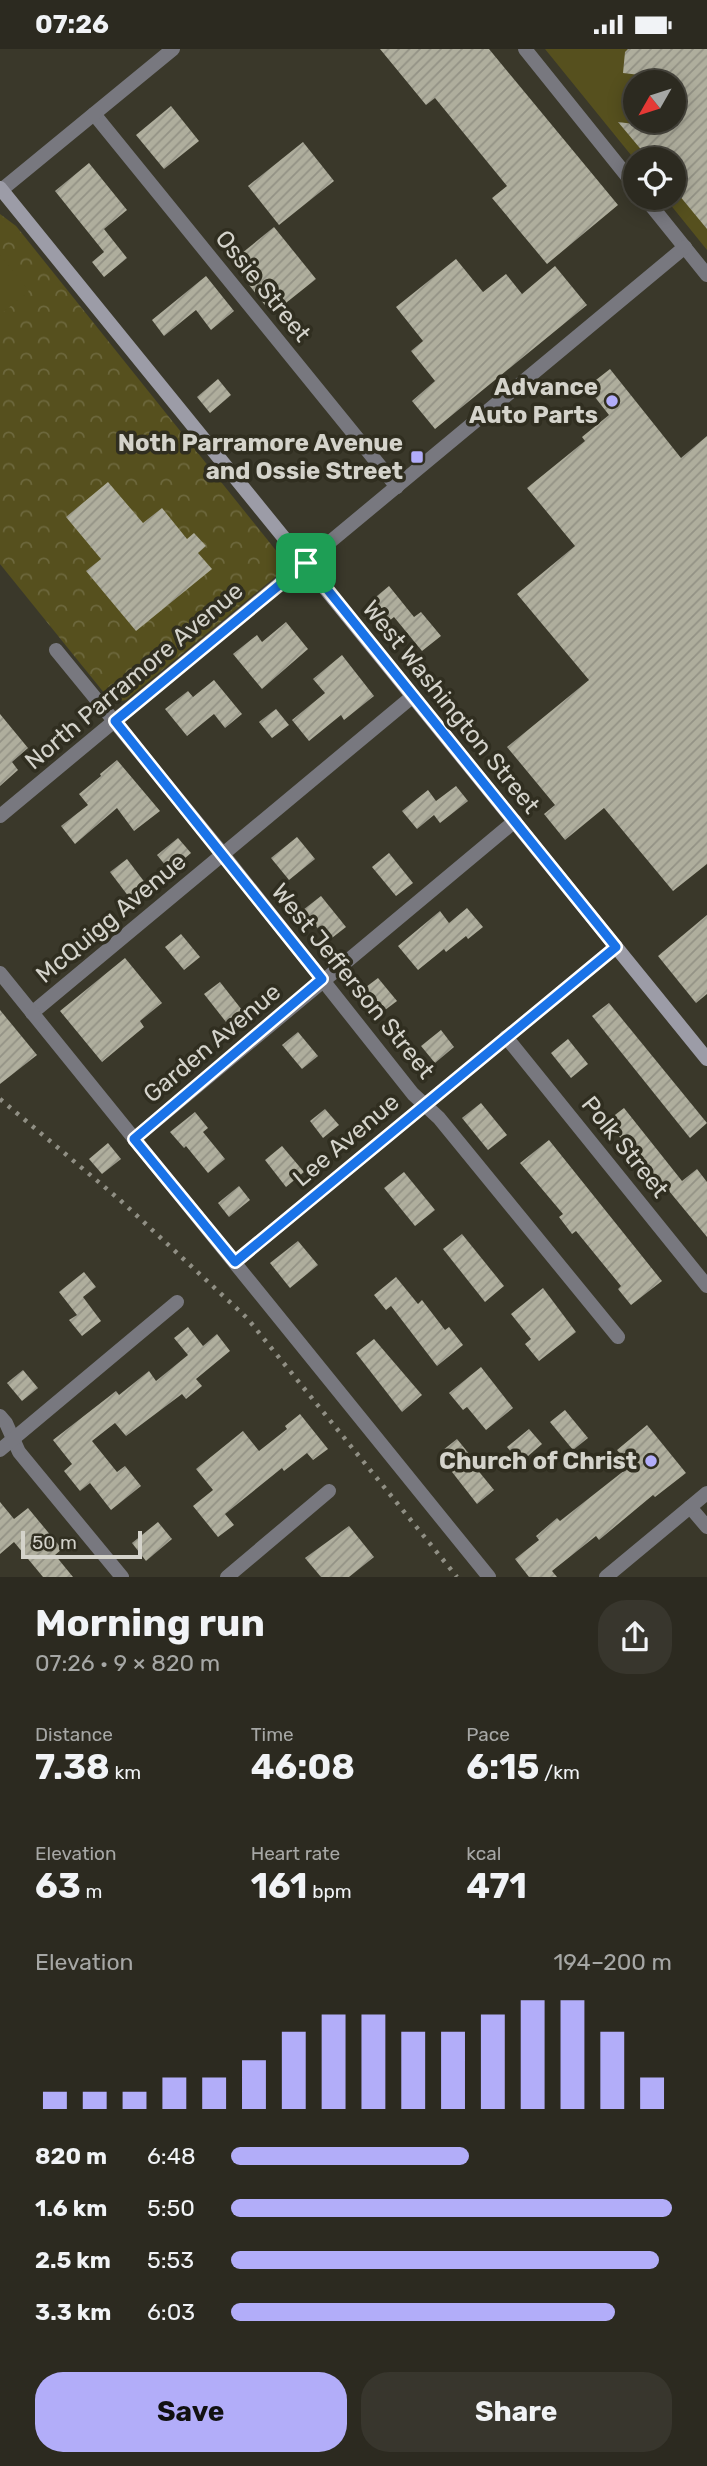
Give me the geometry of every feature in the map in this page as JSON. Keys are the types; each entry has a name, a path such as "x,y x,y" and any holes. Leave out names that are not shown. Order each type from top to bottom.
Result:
{"main road":[{"name":"West Washington Street","path":"1,189 707,1059"}],"street":[{"path":"1,189 171,49"},
{"path":"525,49 623,170"},
{"name":"Ossie Street","path":"94,114 397,487"},
{"path":"655,210 707,275"},
{"name":"North Parramore Avenue","path":"0,816 685,247"},
{"name":"West Jefferson Street","path":"56,650 222,853 413,1094 439,1118 618,1338"},
{"name":"McQuigg Avenue","path":"32,1013 413,696"},
{"name":"Garden Avenue","path":"134,1139 322,979 515,821"},
{"name":"Lee Avenue","path":"235,1262 616,947"},
{"path":"0,973 489,1577"},
{"name":"Polk Street","path":"506,1037 707,1286"},
{"path":"0,1450 177,1302"},
{"path":"0,1416 19,1452 122,1577"},
{"path":"227,1577 329,1491"},
{"path":"606,1577 707,1493"},
{"path":"690,1507 707,1527"}],"green space":[{"path":"545,49 707,49 707,250 675,210 686,210 686,147 624,147"},
{"path":"0,214 16,226 282,558 280,573 126,700 117,702 105,694 0,564"},
{"path":"0,255 29,291 1,314 0,313"}],"building":[{"path":"380,49 489,49 618,205 547,264 492,198 507,186 435,98 426,105"},
{"path":"628,49 707,49 707,229 686,204 686,147 639,147 627,133 686,133 686,70 623,70 625,52"},
{"path":"171,106 199,141 164,169 136,135"},
{"path":"303,142 334,181 279,225 248,186"},
{"path":"89,163 127,210 104,229 127,258 104,277 92,262 104,252 55,191"},
{"path":"274,227 316,279 272,314 231,262"},
{"path":"456,259 483,292 506,274 522,294 555,266 587,305 435,429 412,401 435,381 411,351 423,341 396,307"},
{"path":"206,276 234,311 211,330 196,310 164,336 152,320"},
{"path":"610,369 681,458 707,436 707,864 673,891 604,808 565,840 544,814 555,805 507,747 589,680 517,594 575,546 527,488 585,441 582,437 609,415 587,387"},
{"path":"218,379 231,395 210,413 197,397"},
{"path":"108,482 143,523 162,508 187,539 194,533 206,546 198,553 212,569 136,631 86,571 101,559 66,517"},
{"path":"389,586 414,617 421,612 441,636 422,651 394,617 383,626 366,605"},
{"path":"286,622 308,649 262,689 233,654 257,635 262,642"},
{"path":"342,655 374,696 344,720 341,715 309,741 292,720 325,693 313,679"},
{"path":"214,680 242,714 225,728 214,714 187,736 165,709 188,691 193,697"},
{"path":"276,709 289,725 272,738 259,722"},
{"path":"0,714 28,748 12,762 18,770 0,786"},
{"path":"117,760 160,811 134,831 117,808 75,844 61,826 88,805 79,794"},
{"path":"456,786 468,801 440,823 434,815 417,829 402,811 428,790 436,801"},
{"path":"297,837 315,859 289,880 271,858"},
{"path":"178,838 191,853 170,871 157,855"},
{"path":"389,853 413,883 396,896 372,867"},
{"path":"127,859 149,888 132,901 110,872"},
{"path":"321,896 346,927 328,941 303,910"},
{"path":"467,908 483,927 446,952 444,949 418,970 398,946 440,911 449,923"},
{"path":"707,915 707,994 696,1003 658,956"},
{"path":"181,934 200,957 184,970 165,947"},
{"path":"125,958 162,1003 140,1021 144,1027 102,1062 60,1011"},
{"path":"378,978 397,1001 381,1013 362,990"},
{"path":"220,982 242,1010 226,1022 204,994"},
{"path":"609,1003 707,1123 690,1138 592,1016"},
{"path":"0,1010 37,1055 0,1084"},
{"path":"441,1030 454,1047 435,1063 421,1046"},
{"path":"298,1032 318,1056 302,1069 282,1045"},
{"path":"568,1039 588,1064 571,1078 551,1053"},
{"path":"481,1103 507,1135 488,1150 462,1118"},
{"path":"624,1108 682,1181 697,1169 707,1182 707,1237 655,1174 651,1177 607,1121"},
{"path":"325,1109 339,1125 323,1138 310,1121"},
{"path":"195,1112 208,1128 203,1132 225,1159 208,1173 186,1146 184,1148 170,1132"},
{"path":"549,1140 662,1281 631,1305 618,1289 621,1286 576,1231 572,1234 559,1217 563,1214 520,1163"},
{"path":"108,1143 121,1159 102,1174 89,1159"},
{"path":"282,1146 304,1172 286,1187 265,1160"},
{"path":"404,1172 435,1210 415,1226 384,1188"},
{"path":"239,1186 250,1200 229,1217 218,1203"},
{"path":"462,1234 504,1286 485,1302 443,1249"},
{"path":"298,1241 318,1265 290,1288 270,1263"},
{"path":"84,1272 96,1287 83,1297 101,1321 82,1336 69,1320 77,1315 59,1292"},
{"path":"396,1277 418,1304 422,1300 445,1330 449,1327 463,1345 437,1366 391,1306 386,1310 374,1295"},
{"path":"543,1288 576,1332 539,1361 525,1344 531,1339 511,1314"},
{"path":"188,1327 203,1346 217,1334 230,1351 196,1379 202,1386 186,1399 182,1394 126,1436 115,1423 92,1441 117,1472 125,1466 141,1486 111,1510 90,1483 80,1491 64,1471 72,1464 53,1440 116,1391 119,1395 149,1371 156,1381 188,1355 174,1338"},
{"path":"374,1339 422,1395 402,1412 356,1353"},
{"path":"481,1367 513,1408 486,1430 467,1407 463,1410 449,1393"},
{"path":"23,1370 38,1388 22,1401 7,1383"},
{"path":"565,1410 588,1438 573,1450 550,1422"},
{"path":"300,1414 328,1449 313,1460 307,1453 284,1471 282,1468 225,1514 234,1525 218,1537 193,1506 213,1490 196,1469 243,1431 259,1451 287,1429 285,1426"},
{"path":"647,1425 686,1473 655,1497 653,1495 599,1540 596,1536 552,1571 557,1577 529,1577 515,1559 539,1540 536,1536 557,1518 560,1521 630,1466 617,1450"},
{"path":"529,1429 542,1444 520,1463 507,1447"},
{"path":"457,1439 470,1455 467,1457 494,1490 477,1504 438,1454"},
{"path":"0,1502 14,1519 28,1508 62,1549 55,1555 73,1577 43,1577 14,1542 0,1554"},
{"path":"158,1522 172,1539 146,1561 132,1543"},
{"path":"349,1526 374,1557 349,1577 321,1577 305,1558"}],"railway":[{"path":"0,1099 120,1200 247,1318 457,1577"}],"place":[{"name":"Advance Auto Parts","path":"612,401"},
{"name":"Noth Parramore Avenue and Ossie Street","path":"417,457"},
{"name":"Church of Christ","path":"651,1461"}],"route":[{"path":"306,563 616,947 235,1262 134,1139 322,979 115,721 306,563"}]}
